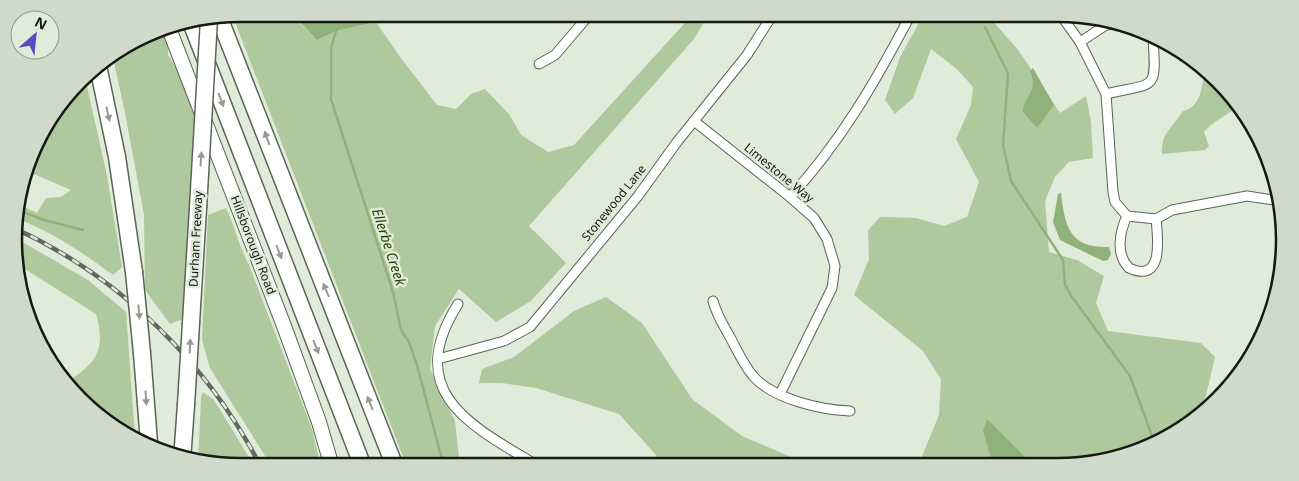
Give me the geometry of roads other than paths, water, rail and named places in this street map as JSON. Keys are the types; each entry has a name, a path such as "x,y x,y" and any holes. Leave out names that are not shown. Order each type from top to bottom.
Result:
{"highway":[{"path":"221,23 391,458"},
{"name":"Durham Freeway","path":"183,451 210,25"},
{"path":"193,28 361,458"},
{"path":"100,75 117,157 134,272 149,438"}],"main road":[{"name":"Hillsborough Road","path":"171,34 284,326 319,422 329,458"}],"street":[{"path":"539,64 555,54 583,22"},
{"name":"Stonewood Lane","path":"438,358 504,341 530,327 638,196 694,121 747,55 768,22"},
{"path":"790,197 840,137 858,111 907,22"},
{"path":"1066,23 1080,42 1106,94 1113,192 1115,202 1127,216 1156,219 1172,210 1247,196 1273,201"},
{"path":"1080,42 1102,27"},
{"path":"1106,94 1145,86 1151,82 1154,75 1153,44"},
{"name":"Limestone Way","path":"694,121 814,218 827,239 835,266 832,288 780,394"},
{"path":"1127,216 1120,230 1121,256 1129,268 1141,272 1150,268 1158,257 1156,219"},
{"path":"713,301 718,319 754,377 780,394 824,410 850,411"},
{"path":"458,304 449,318 438,358 438,379 447,396 459,412 490,437 526,458"}],"waterway":[{"path":"985,27 1008,73 1003,145 1011,181 1063,260 1065,285 1072,297 1130,376 1152,437"},
{"name":"Ellerbe Creek","path":"336,31 331,48 331,99 393,292 401,330 409,342 417,365 442,458"},
{"path":"24,212 44,220 83,230"}],"railway":[{"path":"23,232 55,249 92,272 158,328 188,359 215,393 240,429 256,458"}]}
